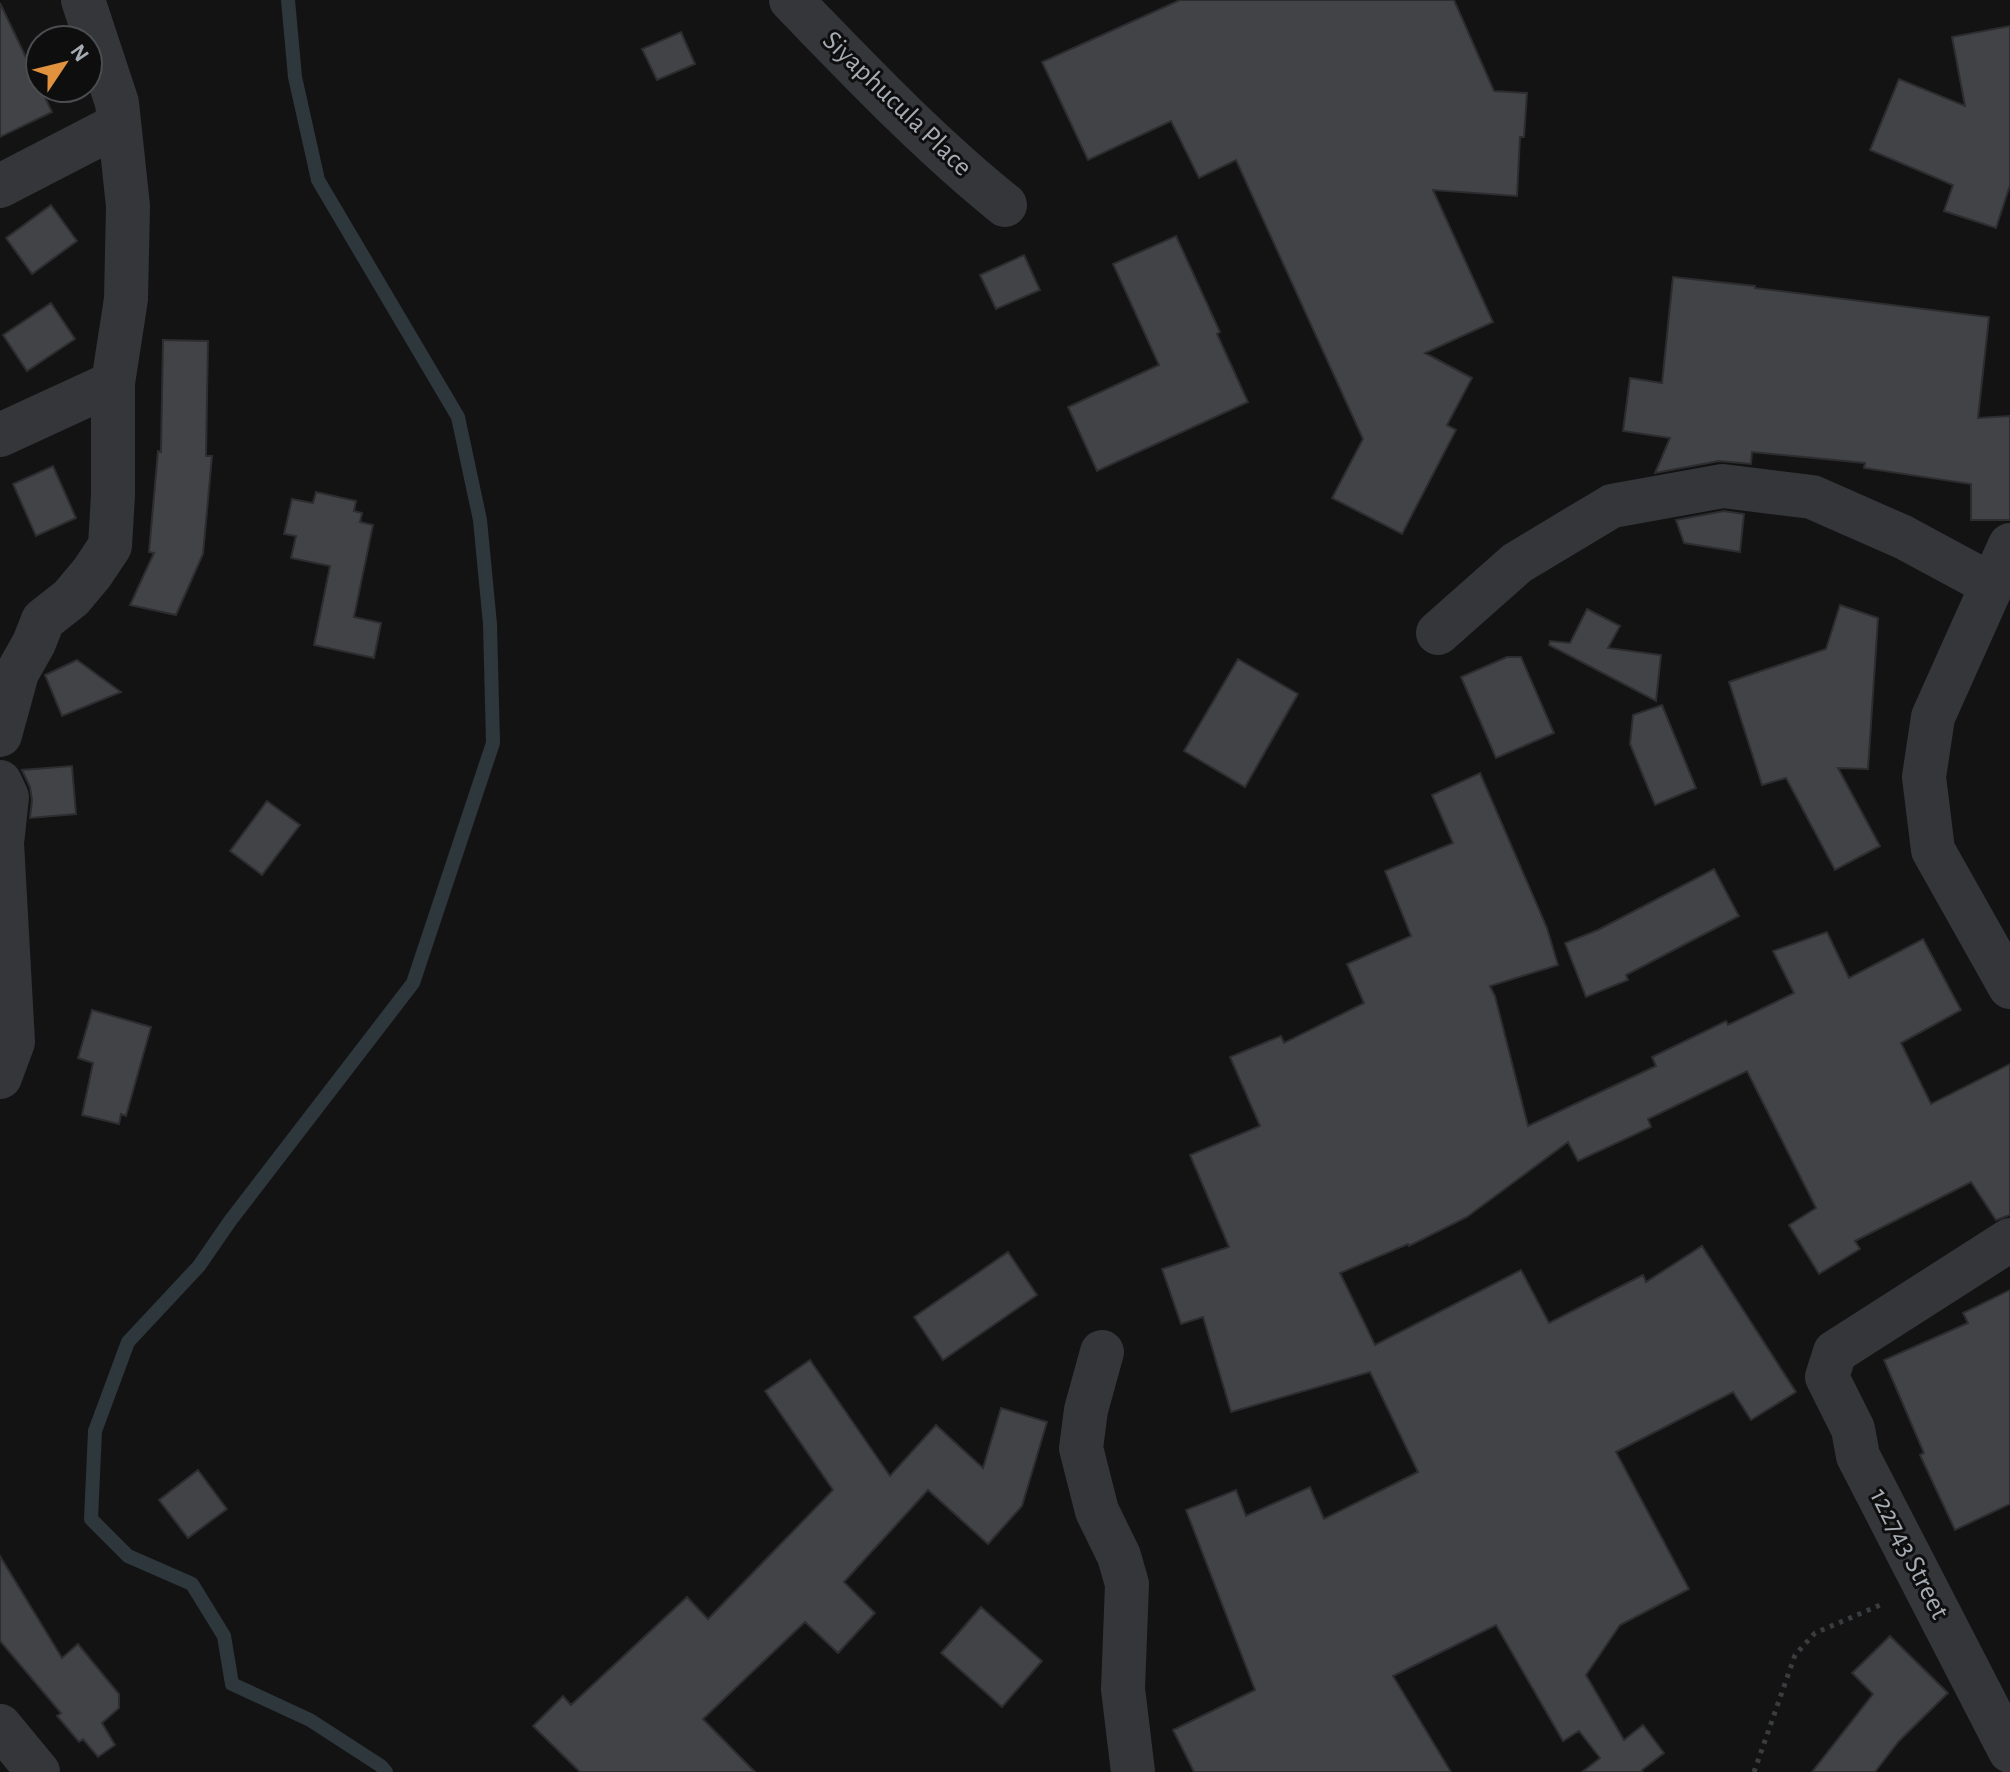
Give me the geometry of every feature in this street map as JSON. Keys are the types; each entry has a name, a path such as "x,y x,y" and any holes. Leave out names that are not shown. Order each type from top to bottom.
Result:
{"street":[{"path":"0,735 17,673 43,620 71,598 110,546 113,383 126,299 128,206 117,103 83,0"},
{"name":"Siyaphucula Place","path":"791,0 889,101 969,177 1005,205"},
{"path":"0,186 118,125"},
{"path":"0,435 113,383"},
{"path":"1438,633 1517,563 1612,506 1723,486 1812,497 1903,537 1992,585"},
{"path":"2010,545 1933,717 1924,777 1933,850 2010,987"},
{"path":"0,782 7,797 2,843 13,1042 0,1077"},
{"name":"122743 Street","path":"2010,1240 1835,1352 1827,1377 1853,1429 1858,1456 2010,1751"},
{"path":"1102,1352 1086,1410 1081,1448 1097,1511 1119,1556 1127,1584 1123,1689 1133,1772"},
{"path":"0,1726 38,1772"}],"path":[{"path":"1754,1772 1795,1655 1815,1633 1926,1585"}],"building":[{"path":"1180,0 1454,0 1494,91 1527,93 1524,137 1520,137 1517,196 1433,190 1493,322 1425,353 1472,378 1447,425 1456,430 1402,534 1332,498 1363,439 1236,160 1199,178 1171,121 1088,160 1042,62"},
{"path":"0,3 24,53 24,104 48,104 52,112 0,137"},
{"path":"2010,26 2010,185 1996,228 1944,211 1953,185 1870,150 1899,79 1965,106 1952,37"},
{"path":"681,32 695,64 657,80 642,49"},
{"path":"51,205 77,241 32,274 6,238"},
{"path":"1176,236 1248,402 1097,471 1068,407 1159,365 1113,264"},
{"path":"1024,255 1040,290 996,309 980,275"},
{"path":"1673,277 1989,317 1978,418 2010,416 2010,520 1971,520 1971,484 1864,468 1865,463 1752,452 1751,464 1719,461 1655,473 1670,438 1623,431 1630,378 1662,383"},
{"path":"51,303 75,339 27,371 3,335"},
{"path":"163,340 208,341 206,456 212,456 203,554 176,615 130,605 154,553 149,552 158,451 161,452"},
{"path":"53,466 76,518 36,536 13,484"},
{"path":"316,492 356,501 354,511 362,513 360,522 373,525 354,617 381,623 374,658 314,645 330,566 291,558 296,536 284,534 292,499 313,503"},
{"path":"1724,511 1744,514 1740,552 1684,543 1676,520"},
{"path":"1840,605 1878,618 1868,769 1838,768 1880,846 1835,870 1786,778 1762,785 1729,682 1826,649"},
{"path":"1587,609 1620,626 1608,648 1661,655 1656,701 1549,645 1550,641 1570,643"},
{"path":"1507,657 1521,657 1554,733 1496,758 1461,677"},
{"path":"1238,659 1298,694 1245,787 1184,751"},
{"path":"77,660 121,692 62,716 45,675"},
{"path":"1662,705 1696,788 1655,805 1630,744 1633,715"},
{"path":"72,766 76,814 30,818 30,787 22,770"},
{"path":"1480,773 1547,928 1558,965 1490,986 1528,1126 1656,1066 1652,1057 1726,1021 1728,1025 1794,993 1773,951 1827,932 1849,978 1923,939 1961,1010 1901,1043 1931,1104 2010,1064 2010,1215 1996,1220 1971,1182 1855,1241 1860,1249 1819,1274 1789,1225 1816,1208 1747,1071 1648,1119 1651,1127 1578,1161 1568,1142 1467,1217 1409,1246 1340,1273 1375,1345 1521,1270 1549,1323 1643,1275 1646,1282 1702,1246 1796,1392 1751,1420 1733,1392 1616,1452 1689,1589 1620,1625 1586,1675 1624,1740 1643,1725 1664,1753 1643,1772 1582,1772 1600,1758 1579,1731 1563,1741 1496,1625 1393,1676 1451,1772 1194,1772 1173,1730 1255,1690 1186,1510 1236,1490 1246,1516 1310,1487 1324,1519 1418,1472 1370,1372 1231,1412 1203,1317 1181,1324 1162,1269 1229,1247 1190,1155 1260,1126 1230,1057 1281,1036 1284,1043 1364,1003 1347,964 1411,936 1385,871 1453,843 1432,795"},
{"path":"267,801 300,825 262,875 230,851"},
{"path":"1714,869 1739,916 1626,975 1628,980 1586,997 1565,943 1598,930"},
{"path":"92,1010 151,1027 126,1116 121,1114 119,1124 82,1115 93,1063 78,1058"},
{"path":"1008,1252 1037,1295 943,1360 914,1317"},
{"path":"2010,1290 2010,1504 1955,1530 1920,1455 1924,1453 1884,1360 1968,1323 1963,1313"},
{"path":"810,1360 890,1476 936,1425 983,1468 1001,1408 1047,1422 1022,1506 988,1544 928,1490 844,1582 875,1613 838,1653 805,1622 703,1719 755,1772 580,1772 533,1726 563,1696 571,1705 687,1597 708,1619 833,1490 765,1391"},
{"path":"198,1470 227,1509 188,1538 159,1500"},
{"path":"0,1556 62,1658 78,1644 119,1694 119,1708 102,1723 115,1745 98,1757 83,1739 79,1742 57,1716 61,1713 0,1641"},
{"path":"981,1607 1042,1661 1002,1707 941,1653"},
{"path":"1890,1636 1948,1693 1899,1741 1875,1772 1812,1772 1873,1694 1852,1673"}],"waterway":[{"path":"288,0 295,77 318,180 458,417 480,520 490,624 493,743 413,983 230,1221 199,1266 128,1342 95,1431 91,1519 128,1556 192,1584 224,1636 232,1684 310,1720 386,1772"}]}
